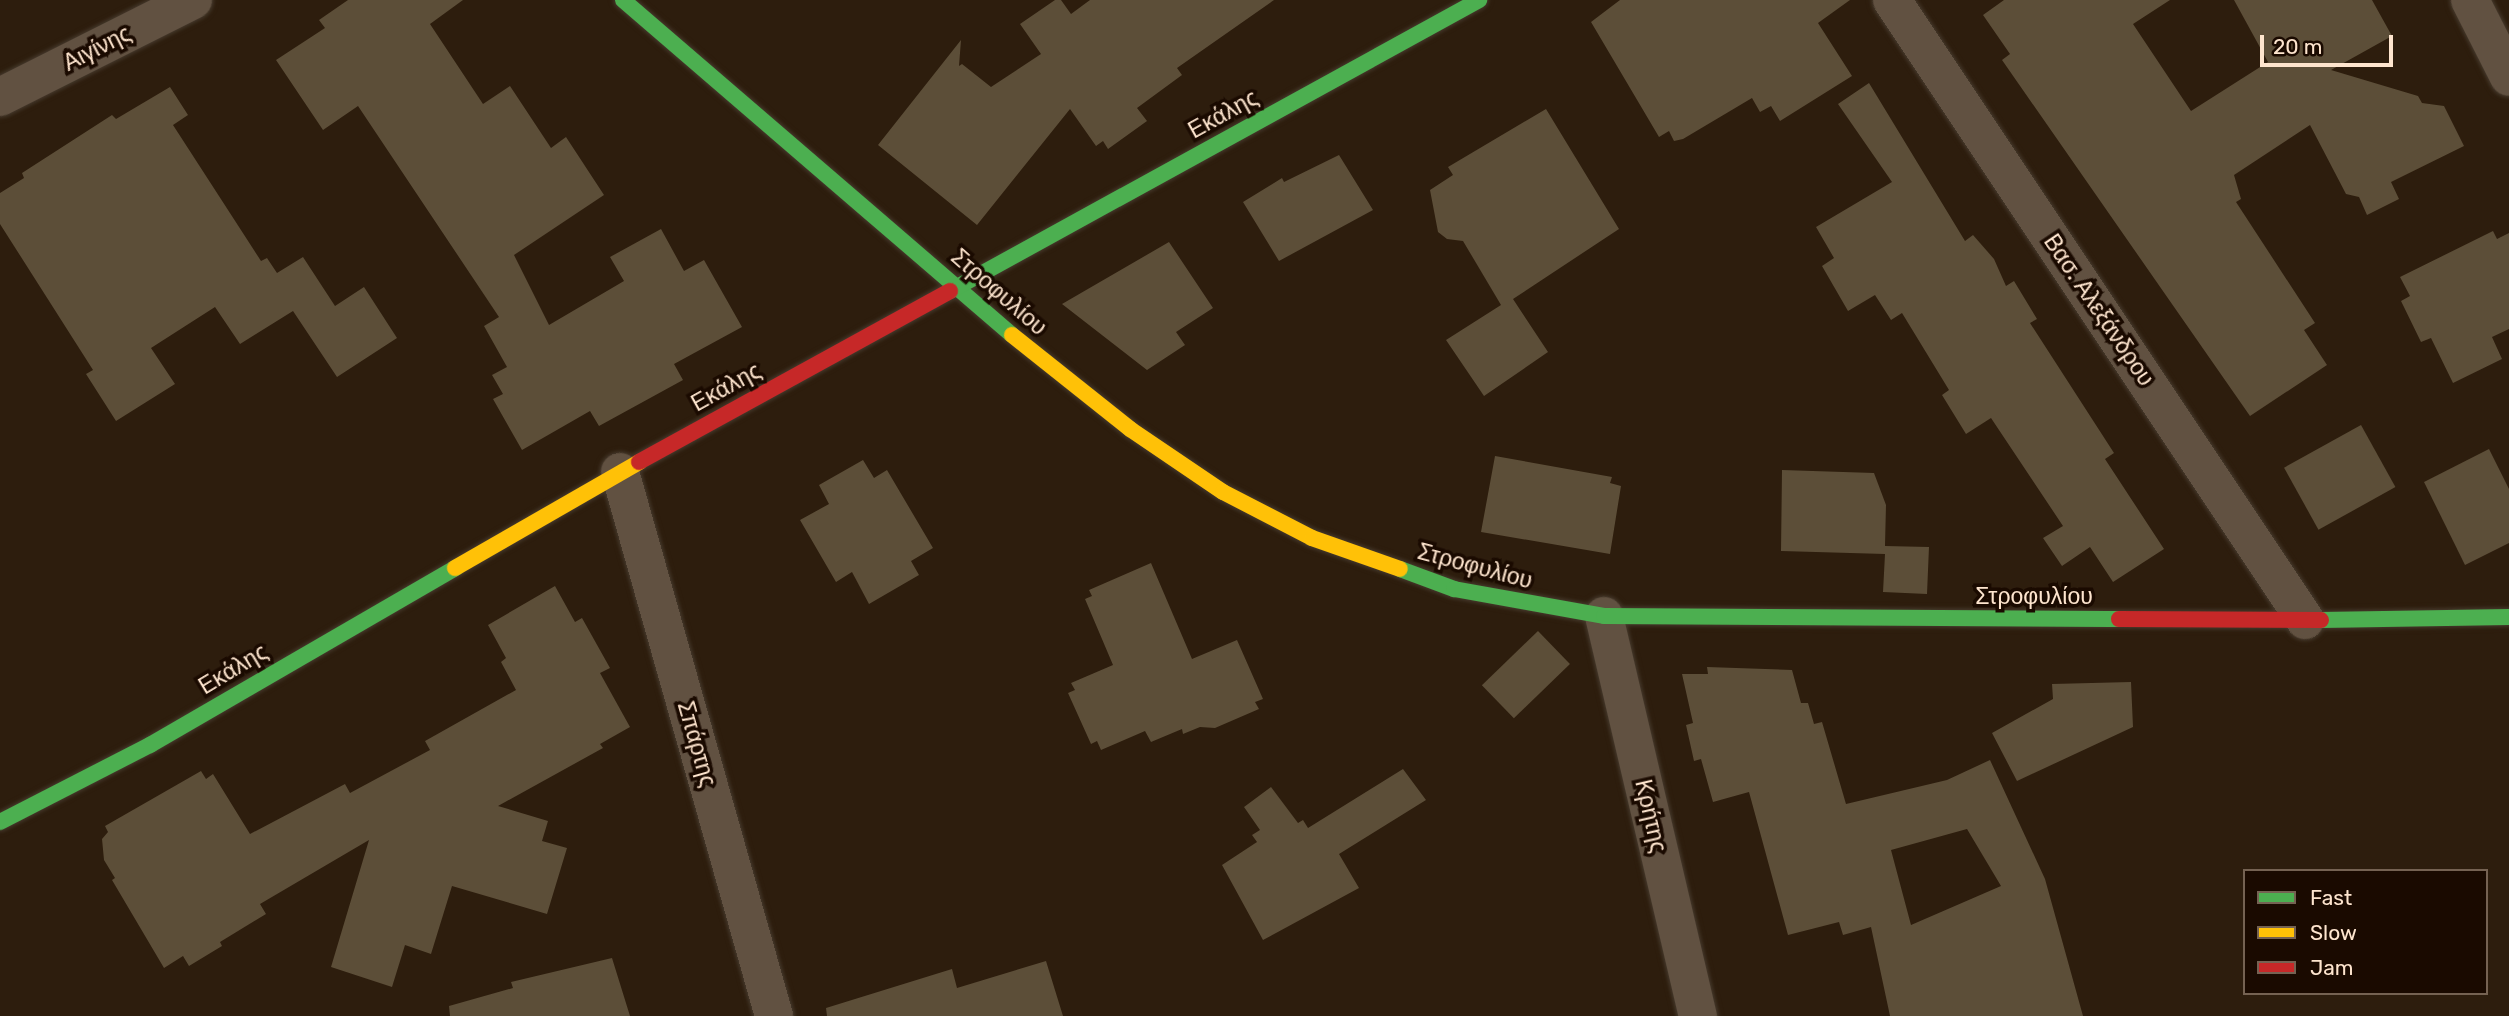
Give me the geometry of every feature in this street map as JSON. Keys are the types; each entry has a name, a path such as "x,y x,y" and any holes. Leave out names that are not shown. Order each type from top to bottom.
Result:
{"street":[{"name":"Αιγίνης","path":"0,97 193,0"},
{"name":"Στροφυλίου","path":"623,0 1130,429 1223,492 1312,538 1454,589 1604,616 2305,621 2509,617"},
{"name":"Εκάλης","path":"0,822 149,745 620,472 1479,0"},
{"name":"Βασ. Αλεξάνδρου","path":"1892,0 2305,621"},
{"path":"2470,0 2509,77"},
{"name":"Σπάρτης","path":"620,472 774,1016"},
{"name":"Κρήτης","path":"1604,616 1698,1016"}],"building":[{"path":"348,0 463,0 430,24 483,104 510,86 551,148 566,137 604,195 514,255 549,325 624,281 610,257 661,229 684,271 704,260 742,327 674,364 683,380 599,426 590,411 522,450 493,399 503,394 492,375 507,367 484,326 499,317 358,106 323,130 276,60 325,28 319,20"},
{"path":"1055,0 1061,0 1071,14 1090,0 1274,0 1177,68 1182,75 1137,108 1147,121 1108,149 1103,141 1096,146 1070,109 977,225 878,145 961,40 959,66 962,64 991,87 1041,54 1020,24"},
{"path":"1620,0 1850,0 1818,23 1852,76 1780,121 1771,106 1760,112 1752,98 1683,139 1674,141 1669,131 1659,137 1591,22"},
{"path":"2004,0 2170,0 2133,24 2191,111 2268,62 2234,0 2372,0 2392,36 2331,70 2418,96 2422,103 2444,106 2464,146 2391,182 2399,199 2367,215 2359,197 2346,194 2310,125 2234,175 2241,199 2236,202 2315,323 2304,330 2327,365 2250,416 2002,60 2010,54 1983,15"},
{"path":"1869,83 1965,241 1973,235 1994,259 2006,286 2014,281 2037,319 2030,323 2114,453 2105,459 2164,549 2113,582 2090,547 2062,566 2043,538 2063,526 1991,418 1966,434 1942,395 1949,390 1902,313 1891,320 1875,295 1848,311 1822,266 1834,258 1816,227 1892,182 1838,104"},
{"path":"170,87 188,115 173,125 261,261 267,258 277,273 303,257 335,306 364,287 397,338 337,377 293,311 240,344 215,307 151,348 175,384 116,421 86,374 93,370 0,224 0,193 24,178 22,173 112,115 116,119"},
{"path":"1546,109 1619,229 1513,299 1548,352 1484,396 1446,340 1501,305 1463,241 1447,239 1438,232 1430,190 1453,175 1448,167"},
{"path":"1339,155 1373,210 1279,261 1243,202 1282,178 1284,182"},
{"path":"2493,231 2497,239 2509,233 2509,329 2492,337 2502,359 2453,383 2431,338 2421,342 2401,301 2410,296 2400,277"},
{"path":"1169,242 1213,308 1176,332 1185,345 1147,370 1062,304"},
{"path":"2361,425 2395,487 2318,530 2284,468"},
{"path":"2489,449 2509,489 2509,543 2465,565 2424,482"},
{"path":"1495,456 1612,477 1610,483 1621,486 1610,554 1481,532"},
{"path":"863,460 874,478 887,470 933,548 911,561 919,575 869,604 852,572 836,582 800,520 829,504 819,485"},
{"path":"1782,470 1874,473 1886,505 1885,546 1929,547 1927,594 1883,592 1885,554 1781,551"},
{"path":"1151,563 1192,659 1237,640 1263,699 1255,702 1259,709 1215,728 1200,727 1183,734 1182,729 1151,742 1145,731 1101,750 1097,741 1091,744 1068,693 1075,690 1071,683 1113,665 1085,599 1092,596 1089,590"},
{"path":"555,586 575,622 582,618 610,668 600,673 630,727 600,744 603,748 498,806 548,821 542,841 567,848 547,914 452,886 431,954 405,945 392,987 331,967 369,840 260,904 266,914 220,942 222,946 189,966 183,956 164,968 112,880 115,878 104,860 102,839 108,832 105,826 201,771 206,779 213,774 250,834 345,784 350,793 430,750 425,741 516,690 501,662 506,658 488,625"},
{"path":"1538,631 1570,664 1514,718 1482,685"},
{"path":"1707,667 1792,670 1801,703 1808,703 1814,724 1822,722 1846,804 1947,780 1990,760 2045,879 2083,1016 1890,1016 1871,927 1843,935 1839,922 1788,935 1749,792 1713,802 1701,759 1694,761 1686,725 1693,723 1682,674 1708,674","holes":["1967,829 2001,886 1911,925 1891,850"]},
{"path":"2131,682 2133,727 2017,781 1992,733 2053,699 2052,684"},
{"path":"1403,769 1426,800 1339,854 1359,888 1263,940 1222,865 1257,842 1252,835 1260,830 1244,807 1271,787 1298,823 1303,820 1308,828"},
{"path":"612,958 630,1016 450,1016 449,1006 513,988 511,982"},
{"path":"1046,961 1063,1016 827,1016 826,1008 952,969 957,988"}],"traffic: fast":[{"path":"623,0 1012,335"},
{"path":"950,291 1479,0"},
{"path":"0,822 150,745 455,568"},
{"path":"1400,569 1454,589 1604,616 2119,619"},
{"path":"2321,620 2509,617"}],"traffic: slow":[{"path":"1012,335 1130,429 1223,492 1312,538 1400,569"},
{"path":"455,568 639,462"}],"traffic: jam":[{"path":"639,462 950,291"},
{"path":"2119,619 2321,620"}]}
